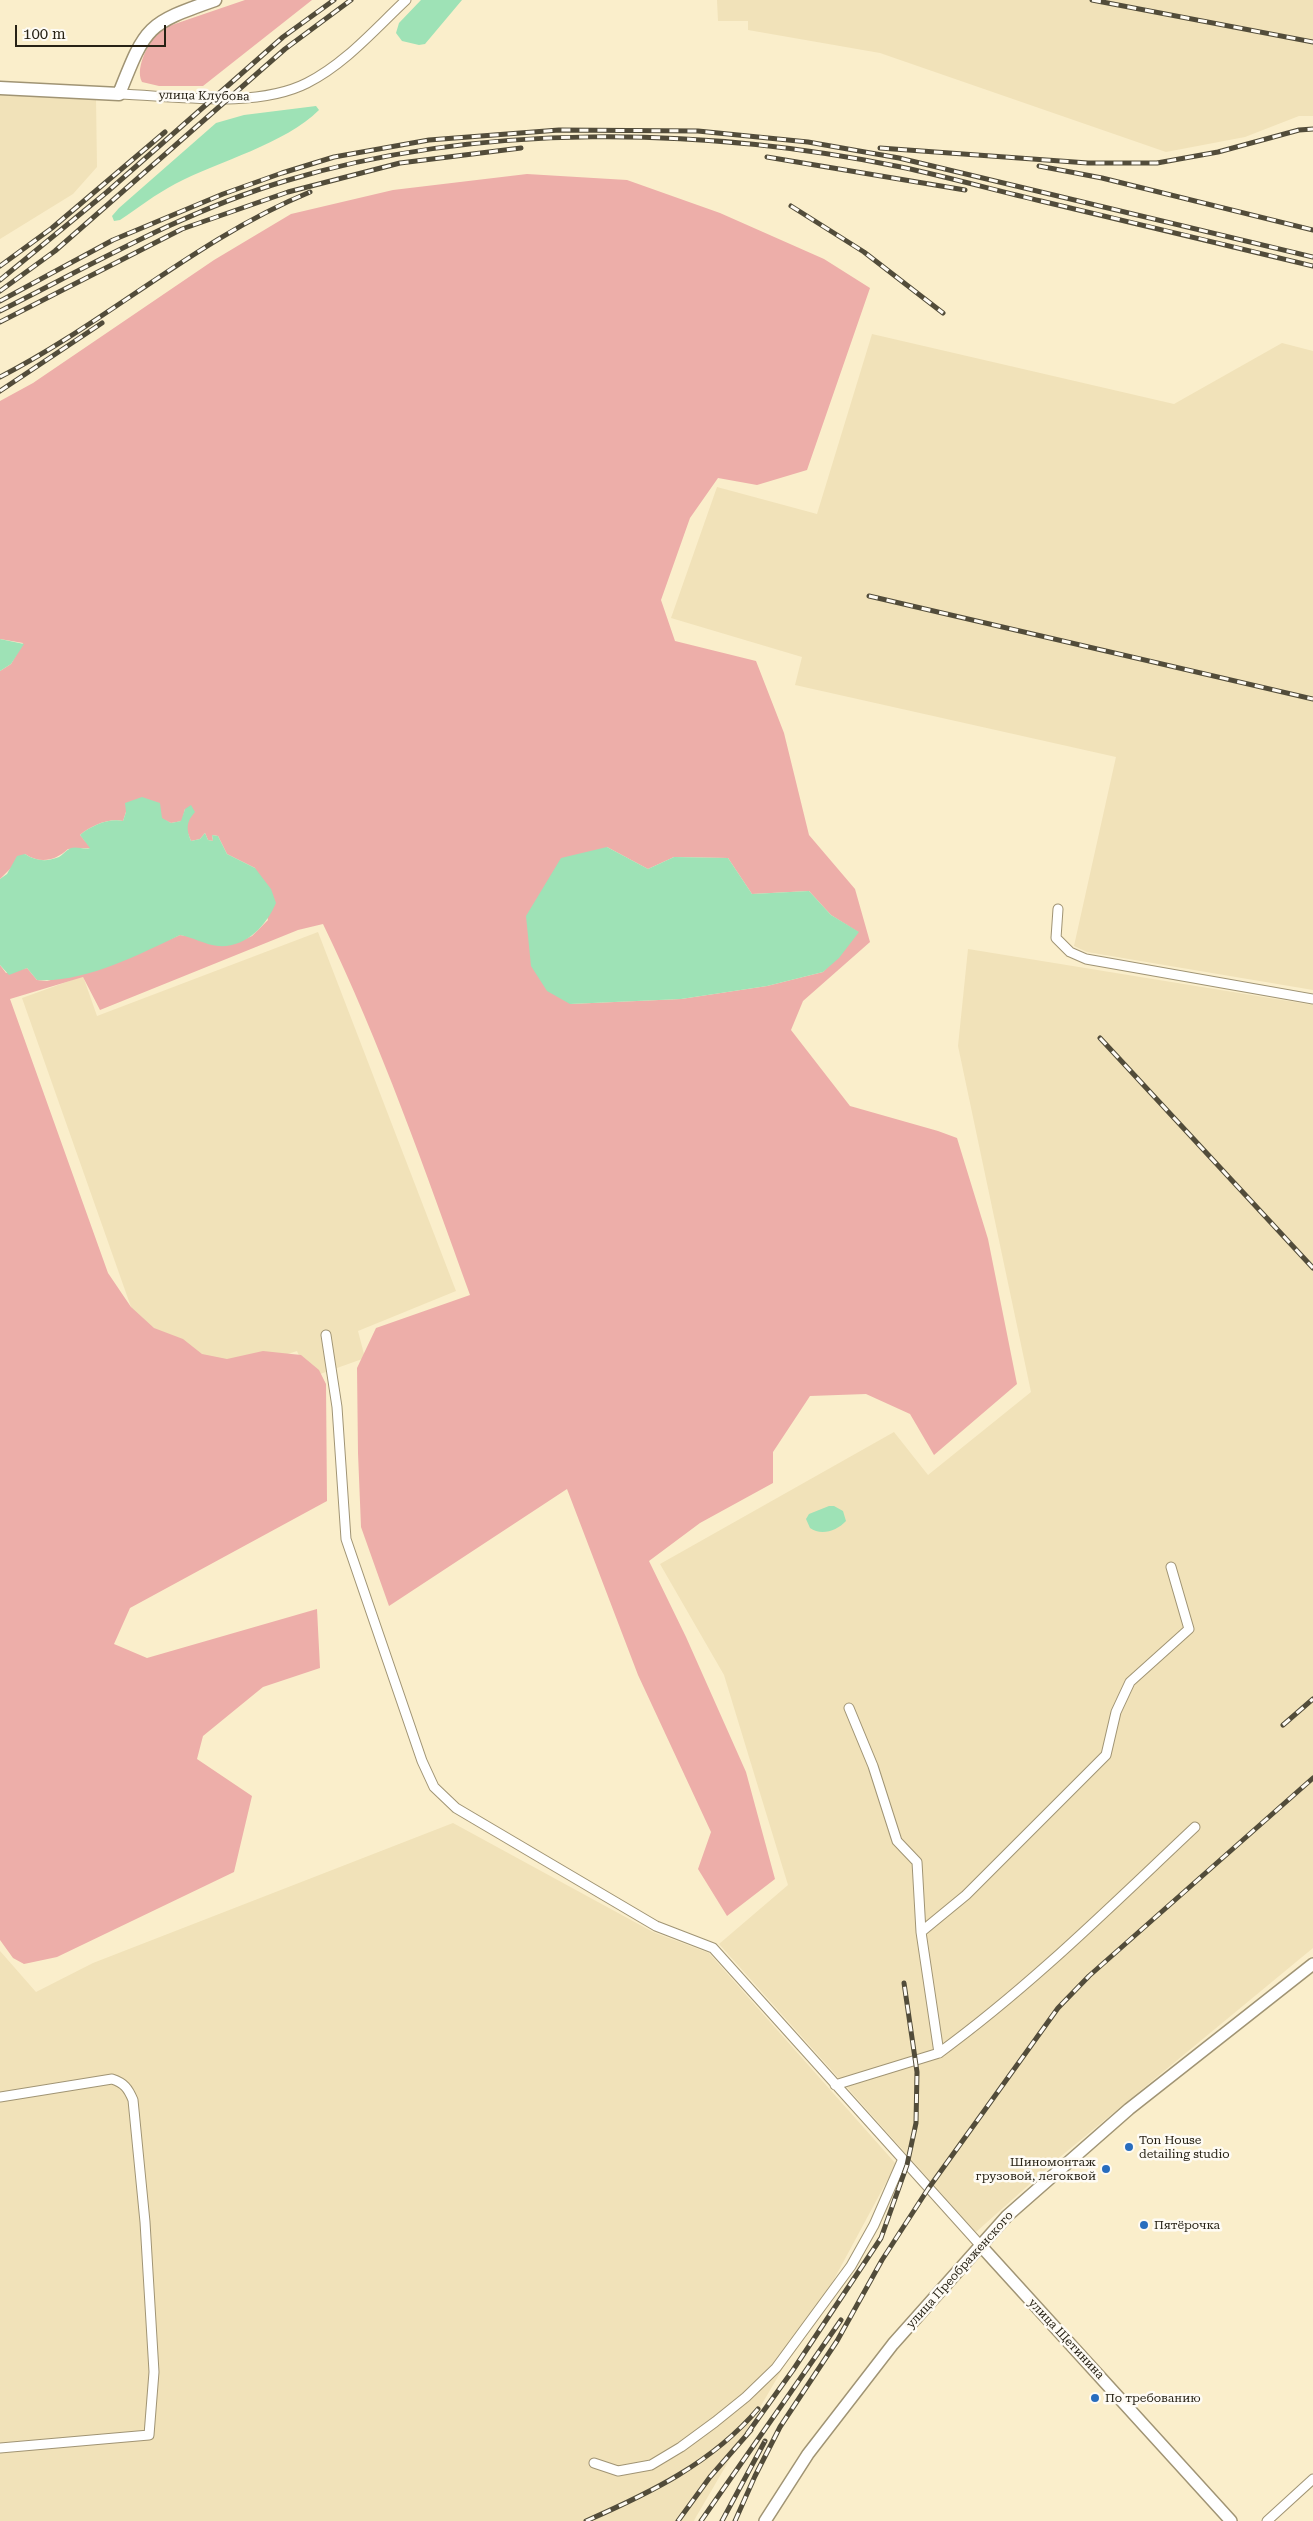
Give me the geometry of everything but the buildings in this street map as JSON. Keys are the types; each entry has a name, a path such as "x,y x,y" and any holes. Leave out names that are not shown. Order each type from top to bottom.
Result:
{"main road":[{"path":"119,94 137,51 150,29 170,16 215,0"},
{"name":"улица Клубова","path":"0,88 119,94"}],"street":[{"name":"улица Клубова","path":"119,94 253,98 287,91 307,83 350,53 406,0"},
{"path":"1058,909 1055,930 1056,938 1070,952 1086,959 1313,999"},
{"path":"326,1335 337,1407 346,1540 392,1677 422,1761 434,1787 456,1808 656,1926 713,1948 902,2161 981,2246"},
{"path":"921,1932 966,1895 1106,1755 1116,1712 1130,1682 1189,1629 1171,1567"},
{"path":"849,1708 873,1766 897,1841 917,1862 921,1932 939,2053"},
{"path":"835,2085 939,2053 990,2016 1040,1973 1195,1827"},
{"name":"улица Преображенского","path":"765,2521 808,2454 893,2344 1006,2216 1129,2109 1313,1964"},
{"path":"0,2097 112,2079 122,2082 128,2089 133,2100 145,2222 154,2372 149,2435 0,2448"},
{"path":"594,2463 618,2471 651,2465 681,2447 716,2422 770,2374 823,2307 851,2266 874,2225 902,2161"},
{"name":"улица Щетинина","path":"981,2246 1231,2521"},
{"path":"1267,2521 1313,2479"}],"shaded area":[{"path":"245,0 312,0 203,86 159,86 142,82 140,68 145,53 158,32 163,28"},
{"path":"421,0 462,0 425,44 419,45 402,41 396,33 399,23"},
{"path":"717,0 1313,0 1313,116 1299,116 1245,137 1166,152 880,53 748,30 748,21 718,21"},
{"path":"0,92 96,98 97,167 73,194 0,239"},
{"path":"316,106 319,110 288,133 175,184 120,220 114,221 112,216 119,208 216,123 244,115"},
{"path":"527,174 627,180 720,213 824,259 870,288 807,470 757,485 718,478 690,518 661,600 675,641 756,661 784,733 809,835 855,889 870,942 803,1001 791,1030 850,1106 957,1138 988,1239 1017,1384 934,1455 910,1414 866,1394 810,1396 773,1452 773,1483 700,1523 649,1561 686,1637 746,1772 775,1879 727,1916 698,1869 711,1832 638,1675 567,1489 389,1606 361,1527 357,1368 376,1328 470,1295 383,1061 323,924 298,930 100,1010 83,977 10,999 108,1273 131,1307 154,1328 183,1339 202,1354 227,1359 263,1351 301,1355 319,1370 326,1384 327,1501 130,1608 114,1644 147,1658 317,1609 320,1668 263,1687 203,1736 197,1759 252,1796 234,1872 57,1957 24,1964 13,1958 0,1940 0,965 6,973 27,968 37,980 47,981 122,960 180,935 236,943 252,936 268,920 255,868 227,854 218,836 212,835 213,841 208,840 205,833 200,839 191,841 187,831 185,809 182,821 171,823 162,819 159,811 126,812 123,821 117,820 100,824 80,835 91,848 68,849 58,856 47,860 36,859 25,854 0,879 0,671 11,664 23,643 0,639 0,401 33,383 214,260 291,214 393,190","holes":["607,847 648,869 674,857 728,858 752,894 809,891 831,915 858,932 823,972 767,986 681,999 570,1004"]},
{"path":"872,334 1174,404 1282,343 1313,351 1313,990 1087,952 1074,946 1116,757 795,685 802,657 671,618 717,487 817,514"},
{"path":"0,639 24,644 11,664 0,671"},
{"path":"142,797 160,803 162,818 171,823 181,821 185,809 191,805 195,812 188,826 191,841 200,839 205,833 208,840 213,841 212,835 218,836 227,854 255,868 271,889 276,903 267,920 254,934 228,946 204,943 180,935 110,966 73,977 37,980 27,968 9,975 0,965 0,879 7,874 17,856 25,854 41,860 50,860 59,857 71,848 90,848 80,835 100,824 117,820 123,821 126,812 125,803"},
{"path":"607,847 648,869 674,857 728,858 752,894 809,891 831,915 859,932 839,958 823,972 767,986 681,999 570,1004 547,991 531,966 526,916 561,858"},
{"path":"318,932 456,1291 358,1331 365,1358 309,1378 297,1351 162,1395 22,998 83,976 97,1016"},
{"path":"968,949 1313,1005 1313,1948 1060,2157 976,2232 719,1944 788,1885 724,1675 660,1564 894,1432 928,1475 1031,1392 958,1046"},
{"path":"829,1506 834,1506 843,1511 846,1521 834,1530 824,1532 810,1528 806,1519 809,1514"},
{"path":"453,1823 653,1932 709,1953 896,2164 825,2296 694,2521 0,2521 0,1951 36,1992 93,1963"}],"railway":[{"path":"0,280 107,192 283,37 334,0"},
{"path":"0,291 55,251 285,49 351,0"},
{"path":"1092,0 1313,42"},
{"path":"880,148 1088,163 1157,163 1218,152 1299,130 1313,129"},
{"path":"0,301 113,240 223,194 334,157 429,140 559,130 698,131 808,142 899,158 1313,257"},
{"path":"0,266 52,228 165,132"},
{"path":"0,311 175,223 211,207 285,181 359,162 436,148 513,140 592,137 671,138 749,144 826,154 901,167 1313,266"},
{"path":"0,322 182,229 288,192 400,163 521,148"},
{"path":"767,157 965,190"},
{"path":"1039,166 1102,178 1313,230"},
{"path":"0,377 78,331 229,233 269,211 310,192"},
{"path":"791,206 864,252 943,313"},
{"path":"0,391 102,323"},
{"path":"869,596 1313,699"},
{"path":"1100,1038 1313,1268"},
{"path":"1283,1725 1313,1699"},
{"path":"735,2521 780,2427 837,2341 882,2260 928,2189 1058,2008 1089,1976 1313,1778"},
{"path":"747,2434 793,2370 881,2238 907,2165 916,2123 917,2072 904,1983"},
{"path":"701,2521 841,2320"},
{"path":"586,2521 679,2475 721,2445 758,2409"},
{"path":"678,2521 710,2477 751,2430"},
{"path":"722,2521 765,2441"}],"place":[{"name":"Ton House detailing studio","path":"1129,2147"},
{"name":"Шиномонтаж грузовой, легоквой","path":"1106,2169"},
{"name":"Пятёрочка","path":"1144,2225"},
{"name":"По требованию","path":"1095,2398"}]}
